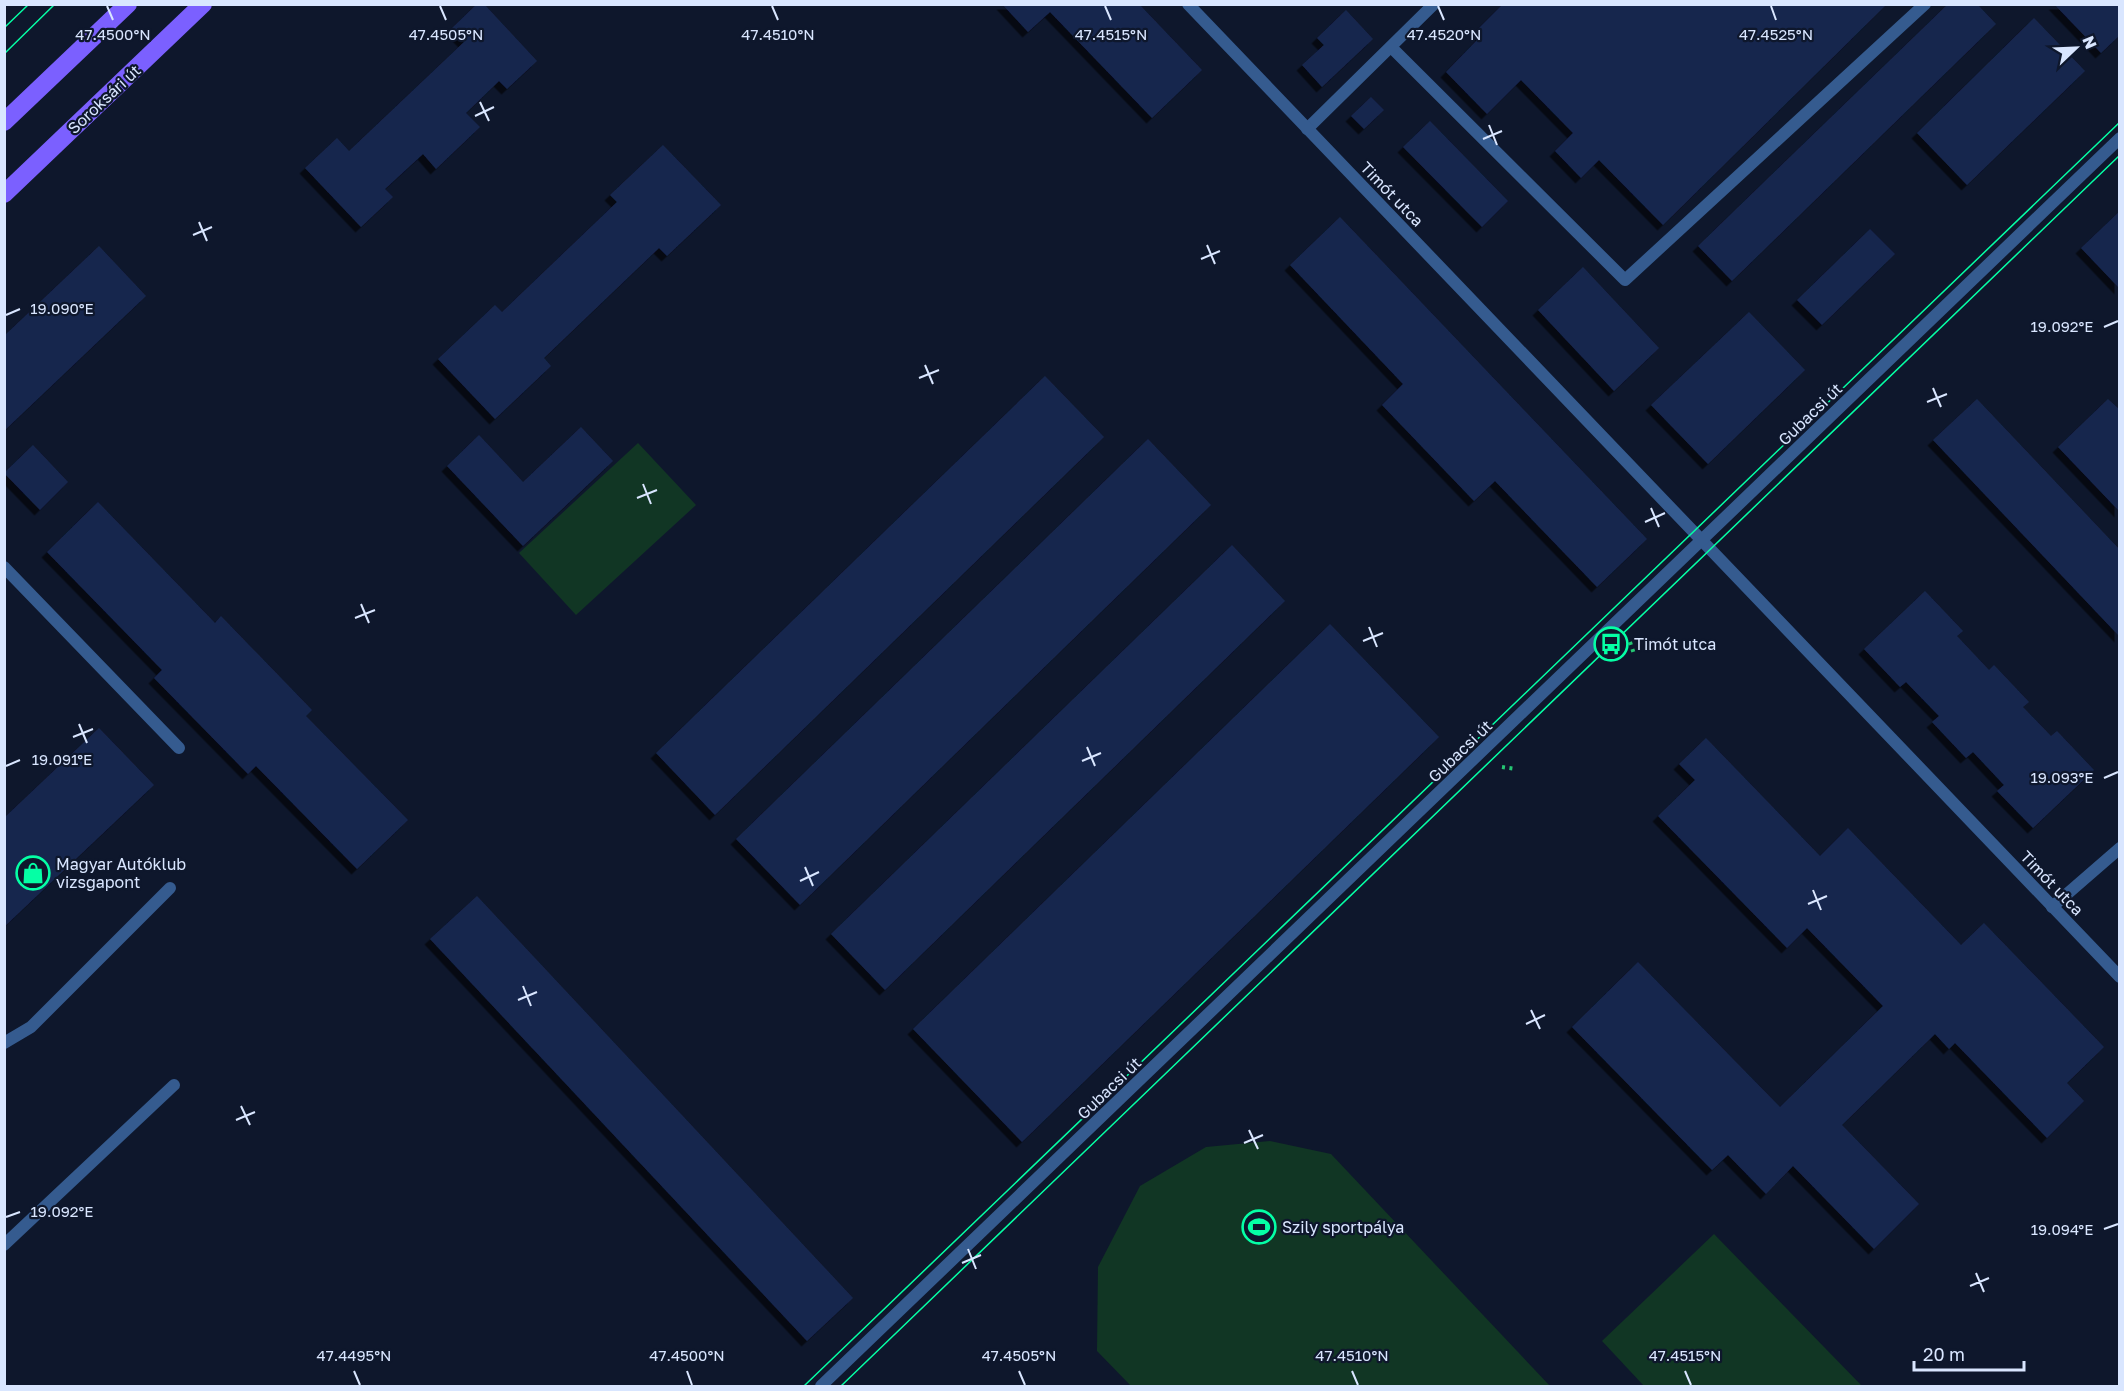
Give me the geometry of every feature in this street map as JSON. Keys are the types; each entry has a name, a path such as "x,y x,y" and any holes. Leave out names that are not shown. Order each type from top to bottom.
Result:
{"main road":[{"path":"4,122 128,4"},
{"name":"Soroksári út","path":"4,194 203,4"}],"street":[{"name":"Timót utca","path":"1188,4 2120,977"},
{"path":"1307,129 1434,4"},
{"path":"1391,47 1625,280 1925,4"},
{"name":"Gubacsi út","path":"821,1386 2120,138"},
{"path":"4,567 179,748"},
{"path":"2052,907 2120,848"},
{"path":"4,1043 31,1027 170,888"},
{"path":"4,1245 174,1085"}],"green space":[{"path":"638,443 696,505 576,615 519,553"},
{"name":"Szily sportpálya","path":"1270,1141 1331,1154 1550,1386 1131,1386 1097,1351 1098,1267 1140,1186 1206,1147"},
{"path":"1714,1234 1862,1386 1644,1386 1602,1341"}],"building":[{"path":"477,4 484,4 537,61 507,89 499,81 466,113 480,127 436,169 423,154 385,189 393,197 361,227 305,168 337,138 349,151 464,42 451,29"},
{"path":"1002,4 1139,4 1202,70 1152,118 1050,12 1028,32"},
{"path":"1503,4 1887,4 1663,225 1599,160 1581,178 1555,151 1573,133 1521,80 1487,114 1446,72 1481,36 1476,31"},
{"path":"1948,4 1977,4 1996,24 1732,281 1698,246"},
{"path":"2054,4 2120,4 2120,35 2101,53"},
{"path":"1346,10 1373,39 1322,87 1302,65 1324,45 1317,38"},
{"path":"2034,18 2085,71 1967,185 1917,133"},
{"path":"1371,97 1384,110 1364,129 1351,116"},
{"path":"1430,121 1508,201 1482,227 1403,147"},
{"path":"663,145 721,205 667,256 659,248 544,358 551,366 495,419 438,359 495,305 502,312 617,202 610,195"},
{"path":"2120,211 2120,289 2081,248"},
{"path":"1340,217 1647,539 1597,587 1495,481 1474,501 1382,405 1403,384 1290,265"},
{"path":"1870,229 1895,254 1822,325 1797,300"},
{"path":"99,246 146,296 4,431 4,336"},
{"path":"1583,267 1659,348 1614,391 1538,310"},
{"path":"1749,312 1805,370 1708,464 1651,405"},
{"path":"1045,376 1104,437 715,815 656,753"},
{"path":"1977,399 2120,550 2120,637 1933,440"},
{"path":"2108,399 2120,410 2120,512 2058,447"},
{"path":"581,427 613,461 523,546 447,466 479,435 523,482"},
{"path":"1148,439 1211,505 800,905 736,839"},
{"path":"33,445 68,482 40,510 4,473"},
{"path":"98,502 215,623 221,616 312,710 306,716 408,820 357,869 256,766 248,774 154,678 162,670 47,552"},
{"path":"1232,545 1285,601 885,990 831,934"},
{"path":"1925,591 1963,631 1957,636 1989,670 1994,665 2029,702 2023,707 2051,736 2057,731 2094,770 2033,828 1997,791 2004,785 1973,752 1966,758 1932,722 1939,716 1906,682 1900,687 1864,649"},
{"path":"1330,624 1439,737 1022,1142 913,1029"},
{"name":"Magyar Autóklub vizsgapont","path":"99,728 154,785 4,927 4,818"},
{"path":"1706,738 1820,856 1848,828 1961,945 1984,923 2104,1047 2067,1083 2084,1101 2047,1138 1955,1043 1949,1049 1935,1034 1842,1125 1919,1204 1874,1249 1793,1166 1766,1194 1728,1155 1712,1170 1572,1027 1638,962 1780,1107 1883,1006 1807,928 1787,948 1658,816 1695,780 1679,764"},
{"path":"477,896 853,1298 807,1341 430,939"}],"tram line":[{"path":"4,28 29,4"},
{"path":"4,54 55,4"},
{"path":"804,1386 2120,122"},
{"path":"841,1386 2120,155"}],"place":[{"name":"Timót utca","path":"1611,644"},
{"name":"Magyar Autóklub vizsgapont","path":"33,873"},
{"name":"Szily sportpálya","path":"1259,1227"}]}
